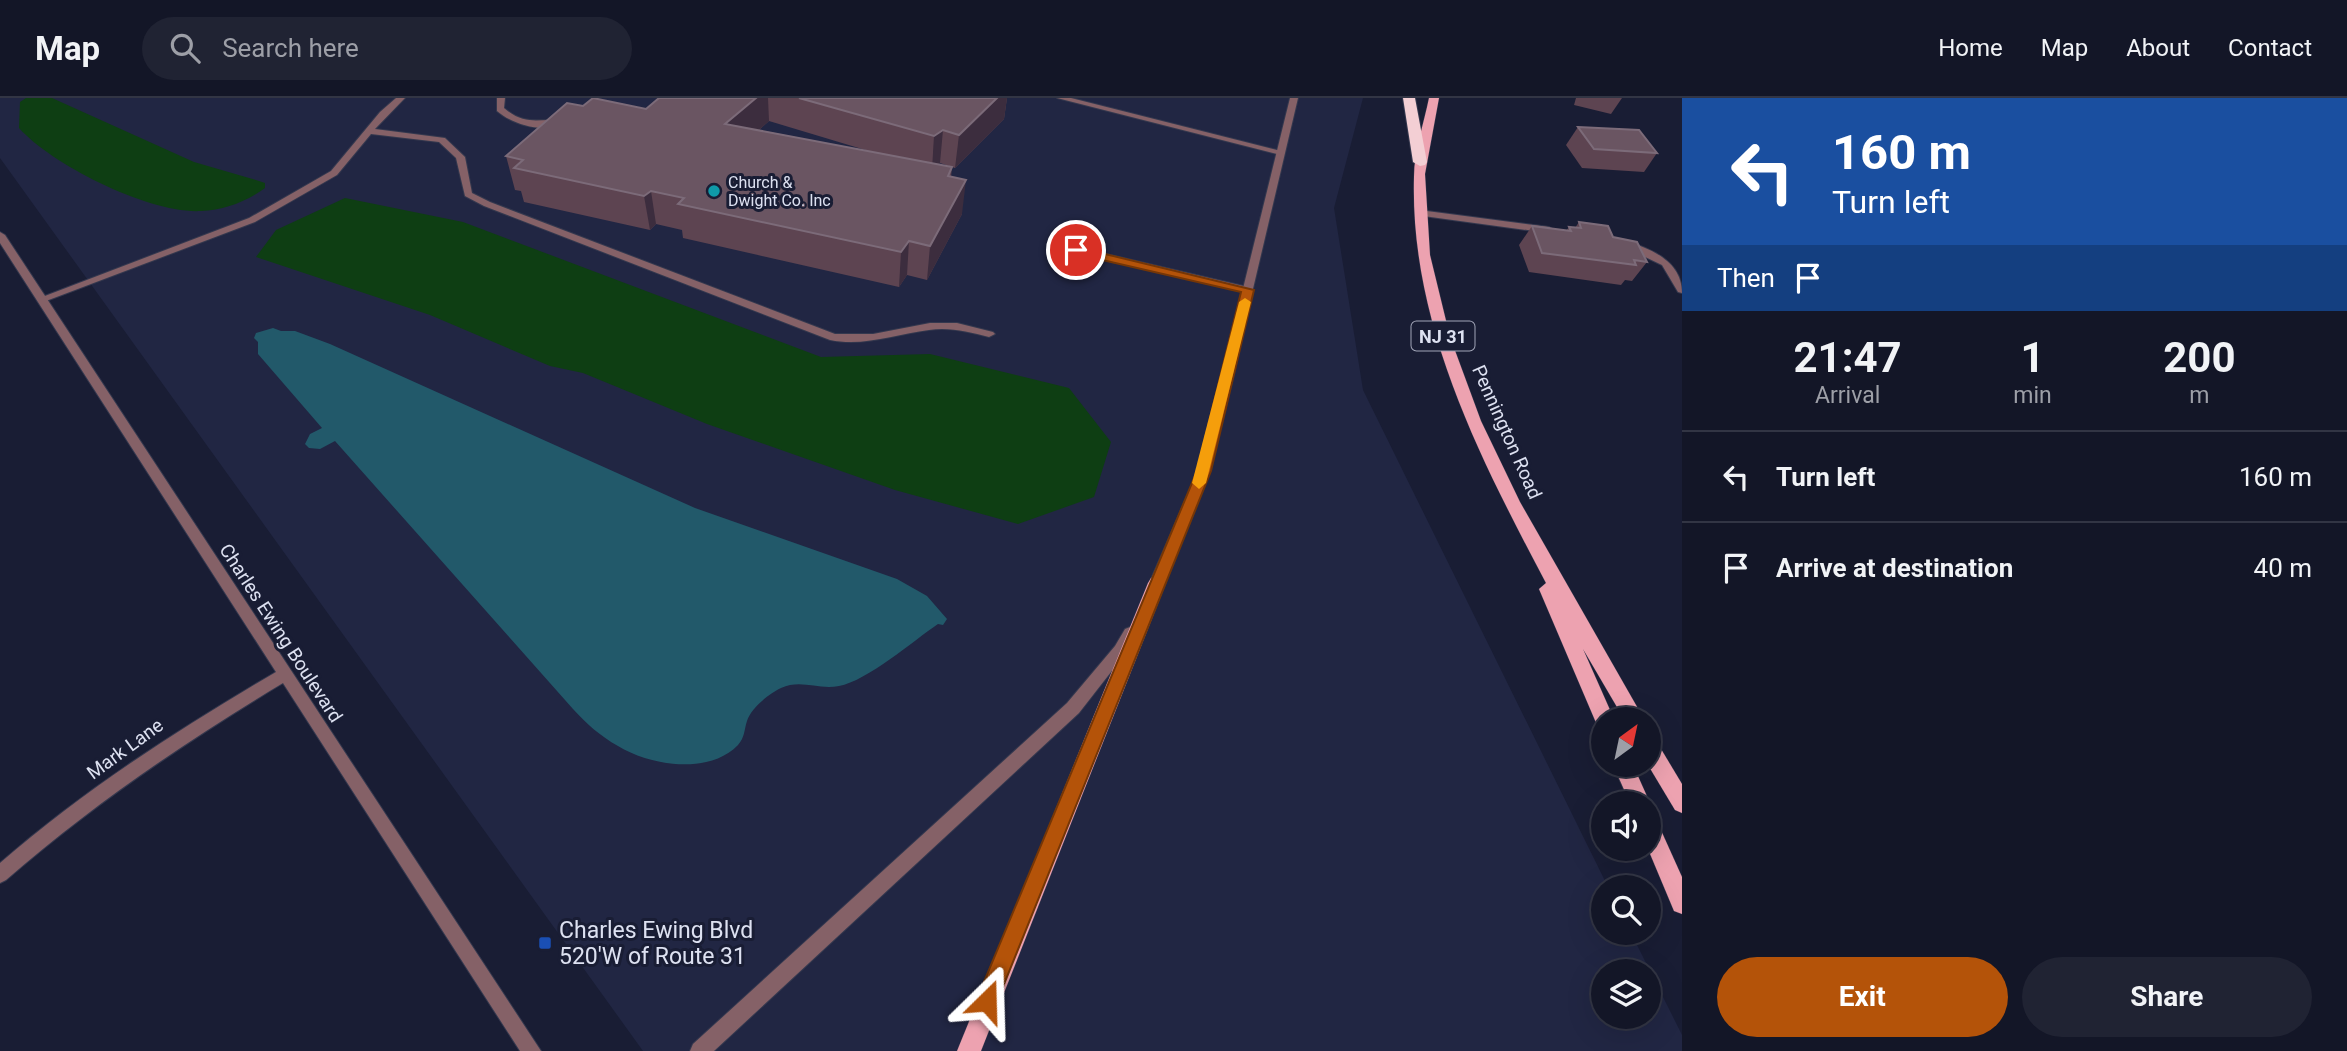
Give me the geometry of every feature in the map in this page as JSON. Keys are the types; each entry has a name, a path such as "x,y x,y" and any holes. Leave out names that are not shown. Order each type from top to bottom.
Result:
{"highway":[{"path":"1409,98 1420,163"}],"main road":[{"name":"Pennington Road","path":"1434,98 1420,163 1419,213 1430,291 1441,329 1478,429 1510,499 1627,707"},
{"path":"1510,499 1599,707"},
{"path":"969,1051 1157,583"},
{"path":"1661,767 1682,803"},
{"path":"1661,854 1682,903"}],"street":[{"path":"42,299 252,220 334,173 401,98"},
{"path":"1061,98 1281,152"},
{"path":"700,1051 1073,708 1120,650 1157,583 1204,471 1294,98"},
{"path":"497,99 500,109 520,122 555,124 574,120"},
{"path":"369,131 442,140 460,157 468,194 487,204 834,338 873,338 930,326 957,326 989,334"},
{"path":"1419,213 1555,230"},
{"name":"Charles Ewing Boulevard","path":"0,234 531,1051"},
{"path":"1616,241 1637,247 1666,262 1682,290"},
{"path":"1076,250 1248,290"},
{"name":"Mark Lane","path":"0,874 82,806 143,761 189,729 285,674"}],"shaded area":[{"path":"0,98 1363,98 1334,208 1363,390 1591,853 1591,861 1595,861 1602,875 1591,875 1591,945 1637,945 1644,959 1591,959 1591,1029 1661,1029 1661,993 1682,1035 1682,1051 643,1051 0,158"},
{"path":"273,328 295,331 330,344 695,508 897,579 927,596 947,619 943,625 938,624 876,669 850,683 831,687 796,684 777,690 752,711 738,745 712,761 680,764 631,753 600,734 573,709 335,441 320,449 309,448 305,444 310,434 322,428 258,354 258,342 254,338 256,333"}],"green space":[{"path":"26,98 52,98 194,162 265,183 265,188 234,204 201,211 180,210 130,196 103,185 54,157 19,128 20,102"},
{"path":"345,198 463,222 821,357 930,354 1069,388 1111,442 1094,497 1018,524 895,490 707,424 583,373 550,366 430,315 256,257 276,230"}],"building":[{"path":"593,98 646,109 659,98 756,98 725,124 952,167 948,176 966,180 930,246 909,241 901,252 678,204 684,198 651,191 644,196 514,168 523,160 506,156 567,103 583,106"},
{"path":"799,98 997,98 959,135 943,130 934,136"},
{"path":"1578,127 1639,130 1657,153 1594,149"},
{"path":"1579,222 1608,226 1613,237 1637,242 1647,262 1634,260 1636,265 1542,253 1532,226 1571,231 1569,227 1581,228"}],"slow traffic":[{"path":"1199,483 1245,302"}],"place":[{"name":"Church & Dwight Co. Inc","path":"714,191"},
{"name":"Charles Ewing Blvd 520'W of Route 31","path":"545,943"}],"route":[{"path":"987,1001 1204,471 1248,290 1076,250"}]}
